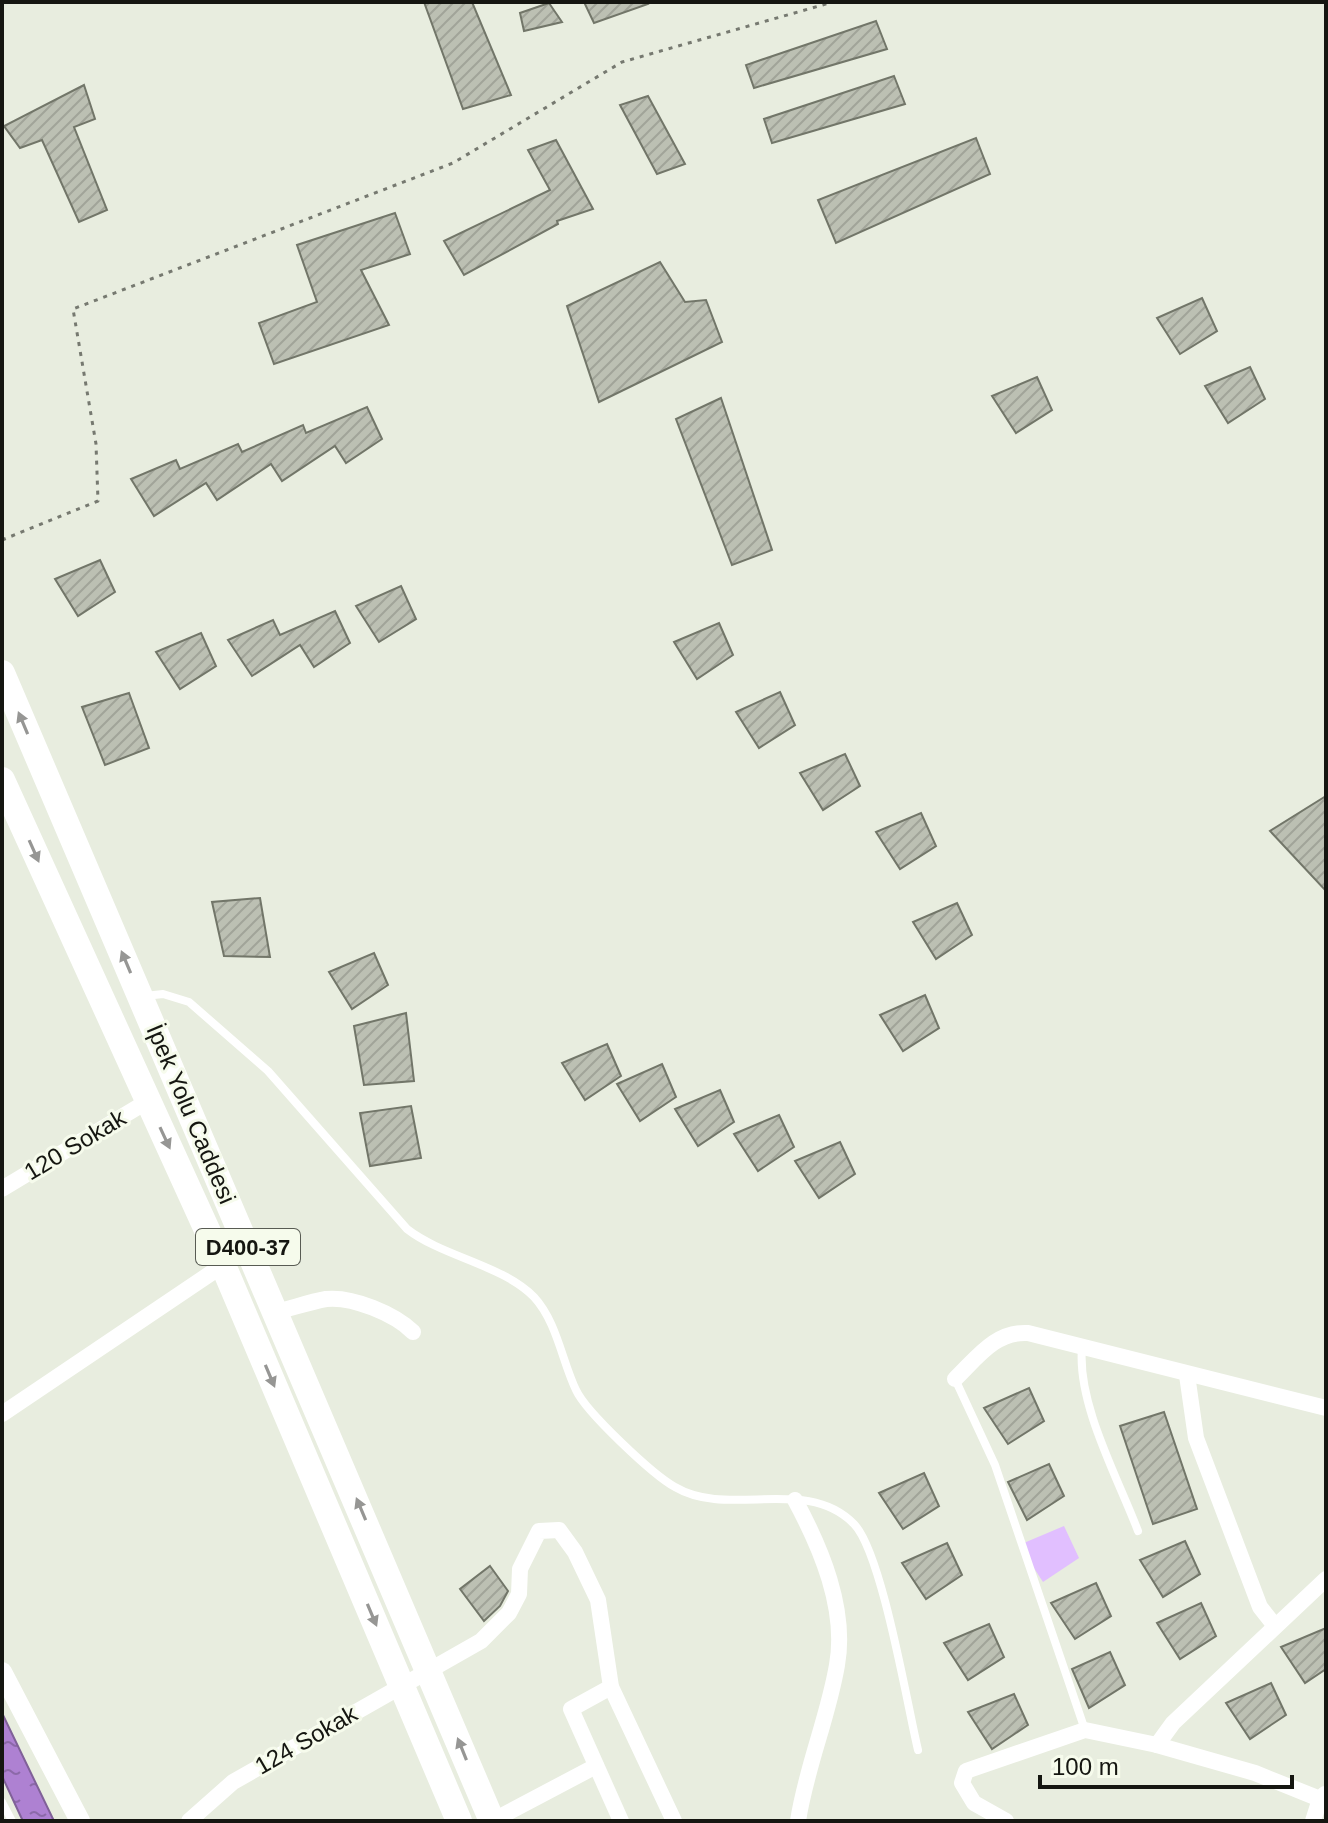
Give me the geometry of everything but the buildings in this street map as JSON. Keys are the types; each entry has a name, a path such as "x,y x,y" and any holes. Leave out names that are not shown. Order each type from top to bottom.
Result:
{"highway":[{"name":"İpek Yolu Caddesi","path":"2,673 430,1669 492,1821"},
{"name":"İpek Yolu Caddesi","path":"2,780 223,1265 459,1821"}],"street":[{"name":"120 Sokak","path":"2,1189 148,1101"},
{"path":"2,1414 223,1265"},
{"path":"276,1312 328,1299 345,1300 373,1309 413,1332"},
{"path":"955,1379 995,1341 1008,1334 1028,1333 1326,1408"},
{"path":"1187,1375 1196,1438 1260,1607 1275,1626"},
{"path":"795,1500 830,1583 839,1631 832,1688 805,1783 798,1821"},
{"name":"124 Sokak","path":"189,1821 233,1782 481,1641 509,1613 519,1594 520,1569 539,1531 559,1530 575,1552 598,1600 611,1687"},
{"path":"1157,1745 1168,1728 1326,1579"},
{"path":"2,1672 80,1821"},
{"path":"621,1821 571,1709 611,1687 674,1821"},
{"path":"1006,1821 974,1803 962,1783 966,1771 1085,1730 1157,1745 1323,1796 1313,1821"},
{"path":"492,1821 596,1766"}],"lane":[{"path":"141,997 163,994 189,1002 290,1094 407,1229 426,1242 517,1284 534,1297 547,1316 581,1400 665,1481 686,1493 712,1500 795,1500 818,1504 855,1525 868,1548 918,1750"},
{"path":"1082,1348 1081,1370 1087,1397 1138,1531"},
{"path":"955,1379 995,1465 1085,1730"},
{"path":"2,1802 12,1821"}],"path":[{"path":"2,540 98,501 96,444 73,309 453,163 622,62 833,2"}],"shaded area":[{"path":"1064,1526 1079,1558 1043,1582 1019,1545"}],"water":[{"path":"2,1713 54,1821 23,1821 21,1817 2,1776"}]}
